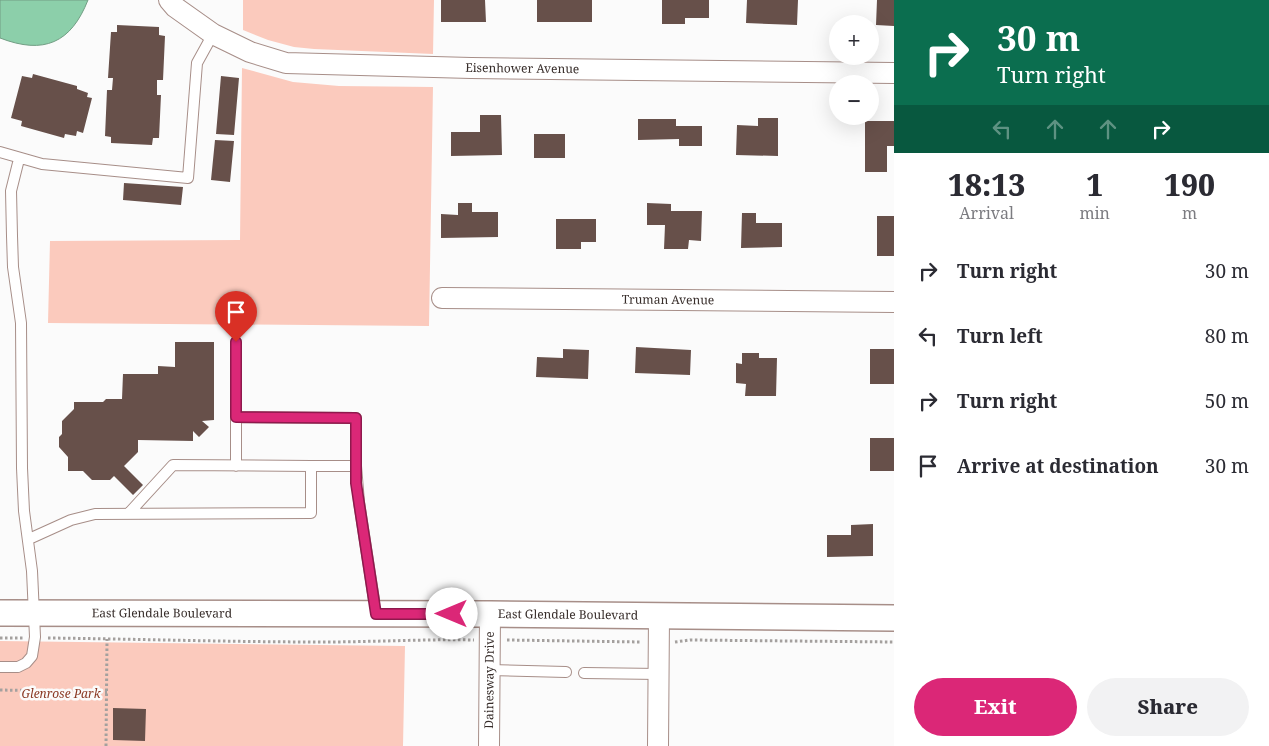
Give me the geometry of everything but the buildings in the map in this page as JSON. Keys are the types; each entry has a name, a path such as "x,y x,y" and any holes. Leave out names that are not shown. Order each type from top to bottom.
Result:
{"street":[{"name":"Eisenhower Avenue","path":"169,0 175,7 213,34 250,52 286,63 471,68 894,73"},
{"name":"Truman Avenue","path":"442,298 894,302"},
{"name":"East Glendale Boulevard","path":"0,613 490,614 894,618"},
{"name":"Dainesway Drive","path":"489,746 490,614"},
{"path":"658,746 659,616"}],"lane":[{"path":"0,152 42,164 188,178 198,63 213,34"},
{"path":"0,667 18,667 26,663 32,656 35,638 32,571 24,511 22,468 21,323 13,267 11,191 19,158"},
{"path":"236,342 236,466"},
{"path":"236,417 356,418 356,466 359,502 376,614"},
{"path":"129,512 173,465 356,466"},
{"path":"29,539 71,520 95,514 129,512 311,513 311,466"},
{"path":"489,670 566,672"},
{"path":"584,673 658,674"}],"path":[{"path":"0,638 321,642 420,639 894,642"},
{"path":"106,746 108,639"},
{"path":"0,690 107,692"}],"green space":[{"path":"243,0 434,0 433,54 314,49 294,47 268,40 243,30"},
{"path":"242,68 293,82 339,86 433,87 429,326 48,323 50,241 240,240"},
{"name":"Glenrose Park","path":"0,641 405,646 403,746 0,746"}],"shaded area":[{"path":"0,0 88,0 81,15 64,35 43,45 30,45 0,38"}],"route":[{"path":"236,342 236,417 356,418 356,483 376,614 452,614"}]}
